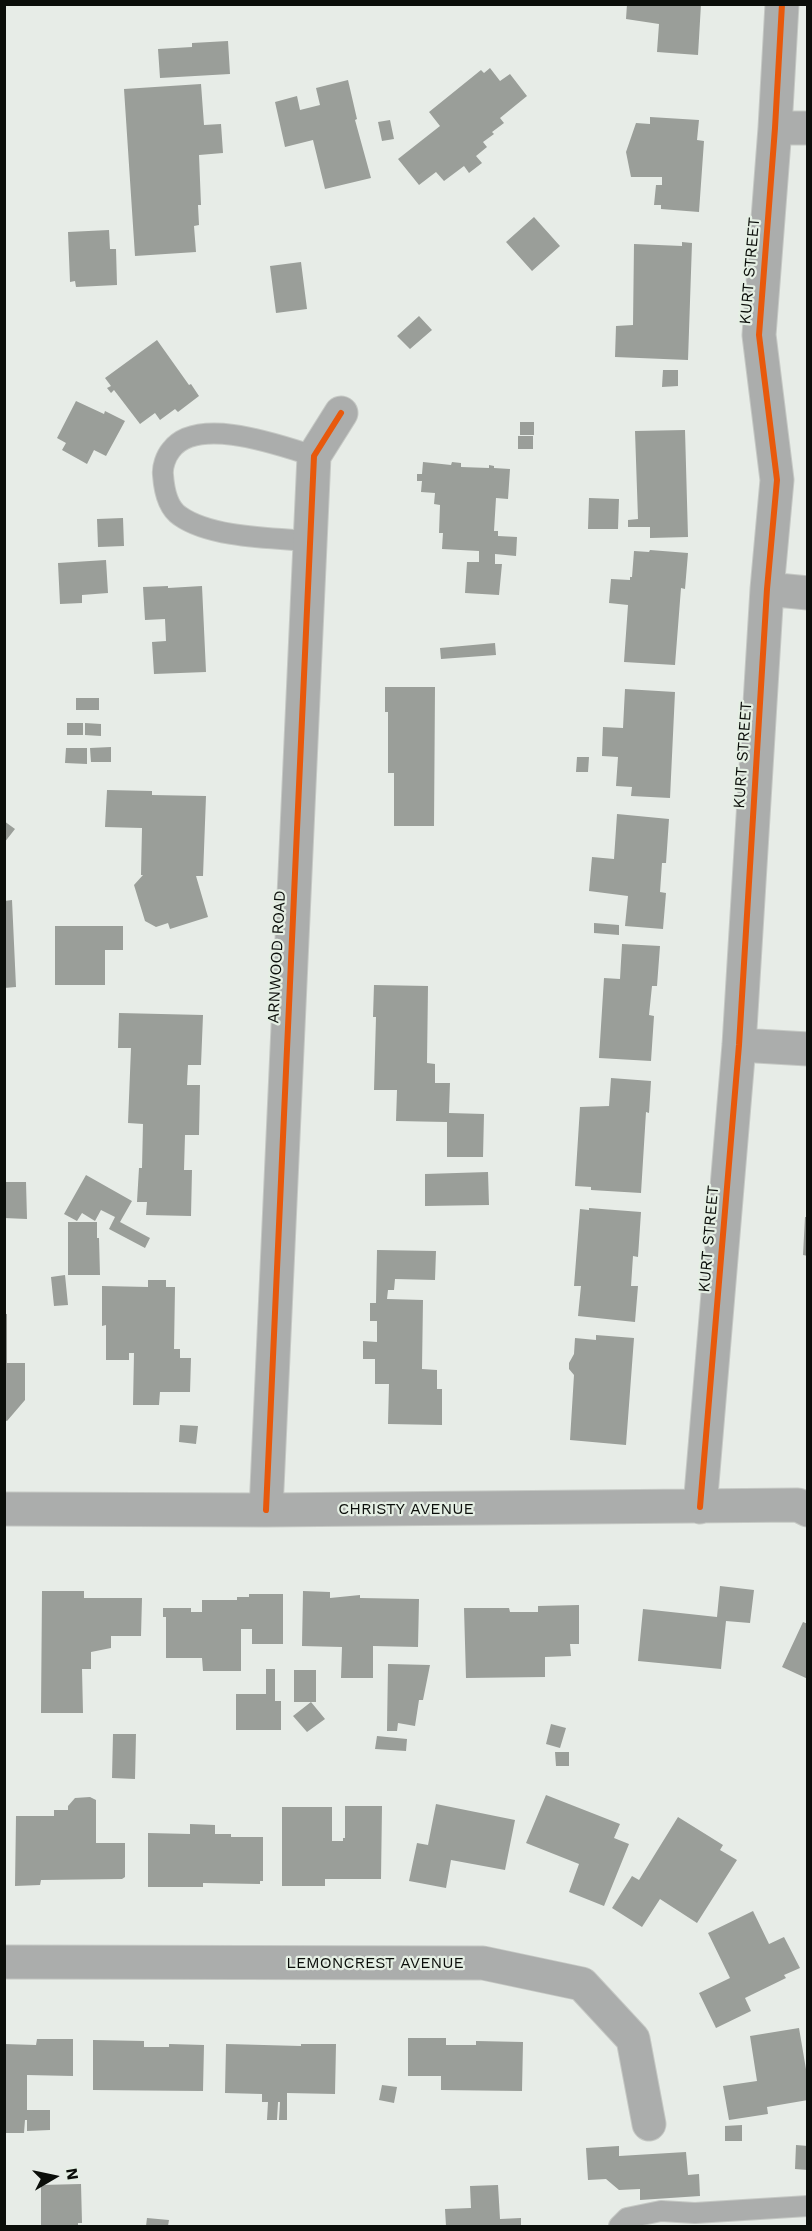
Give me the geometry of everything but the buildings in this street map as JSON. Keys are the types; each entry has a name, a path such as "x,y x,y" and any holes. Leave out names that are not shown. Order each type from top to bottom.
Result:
{"street":[{"name":"KURT STREET","path":"700,1507 739,1045 767,589 777,480 759,335 782,4"},
{"path":"775,128 807,128"},
{"name":"ARNWOOD ROAD","path":"266,1510 314,456 341,413"},
{"path":"767,589 807,593"},
{"path":"739,1045 807,1049"},
{"name":"CHRISTY AVENUE","path":"4,1509 266,1510 798,1505 807,1510"},
{"name":"LEMONCREST AVENUE","path":"4,1962 483,1963 582,1984 633,2039 649,2124"}],"lane":[{"path":"310,541 237,534 196,525 178,515 166,497 163,472 167,454 177,442 188,436 202,433 227,434 271,442 314,456"},
{"path":"619,2226 627,2218 661,2211 695,2213 807,2206"}],"cycle path":[{"path":"700,1507 739,1045 767,589 777,480 759,335 782,4"},
{"path":"266,1510 314,456 341,413"}]}
